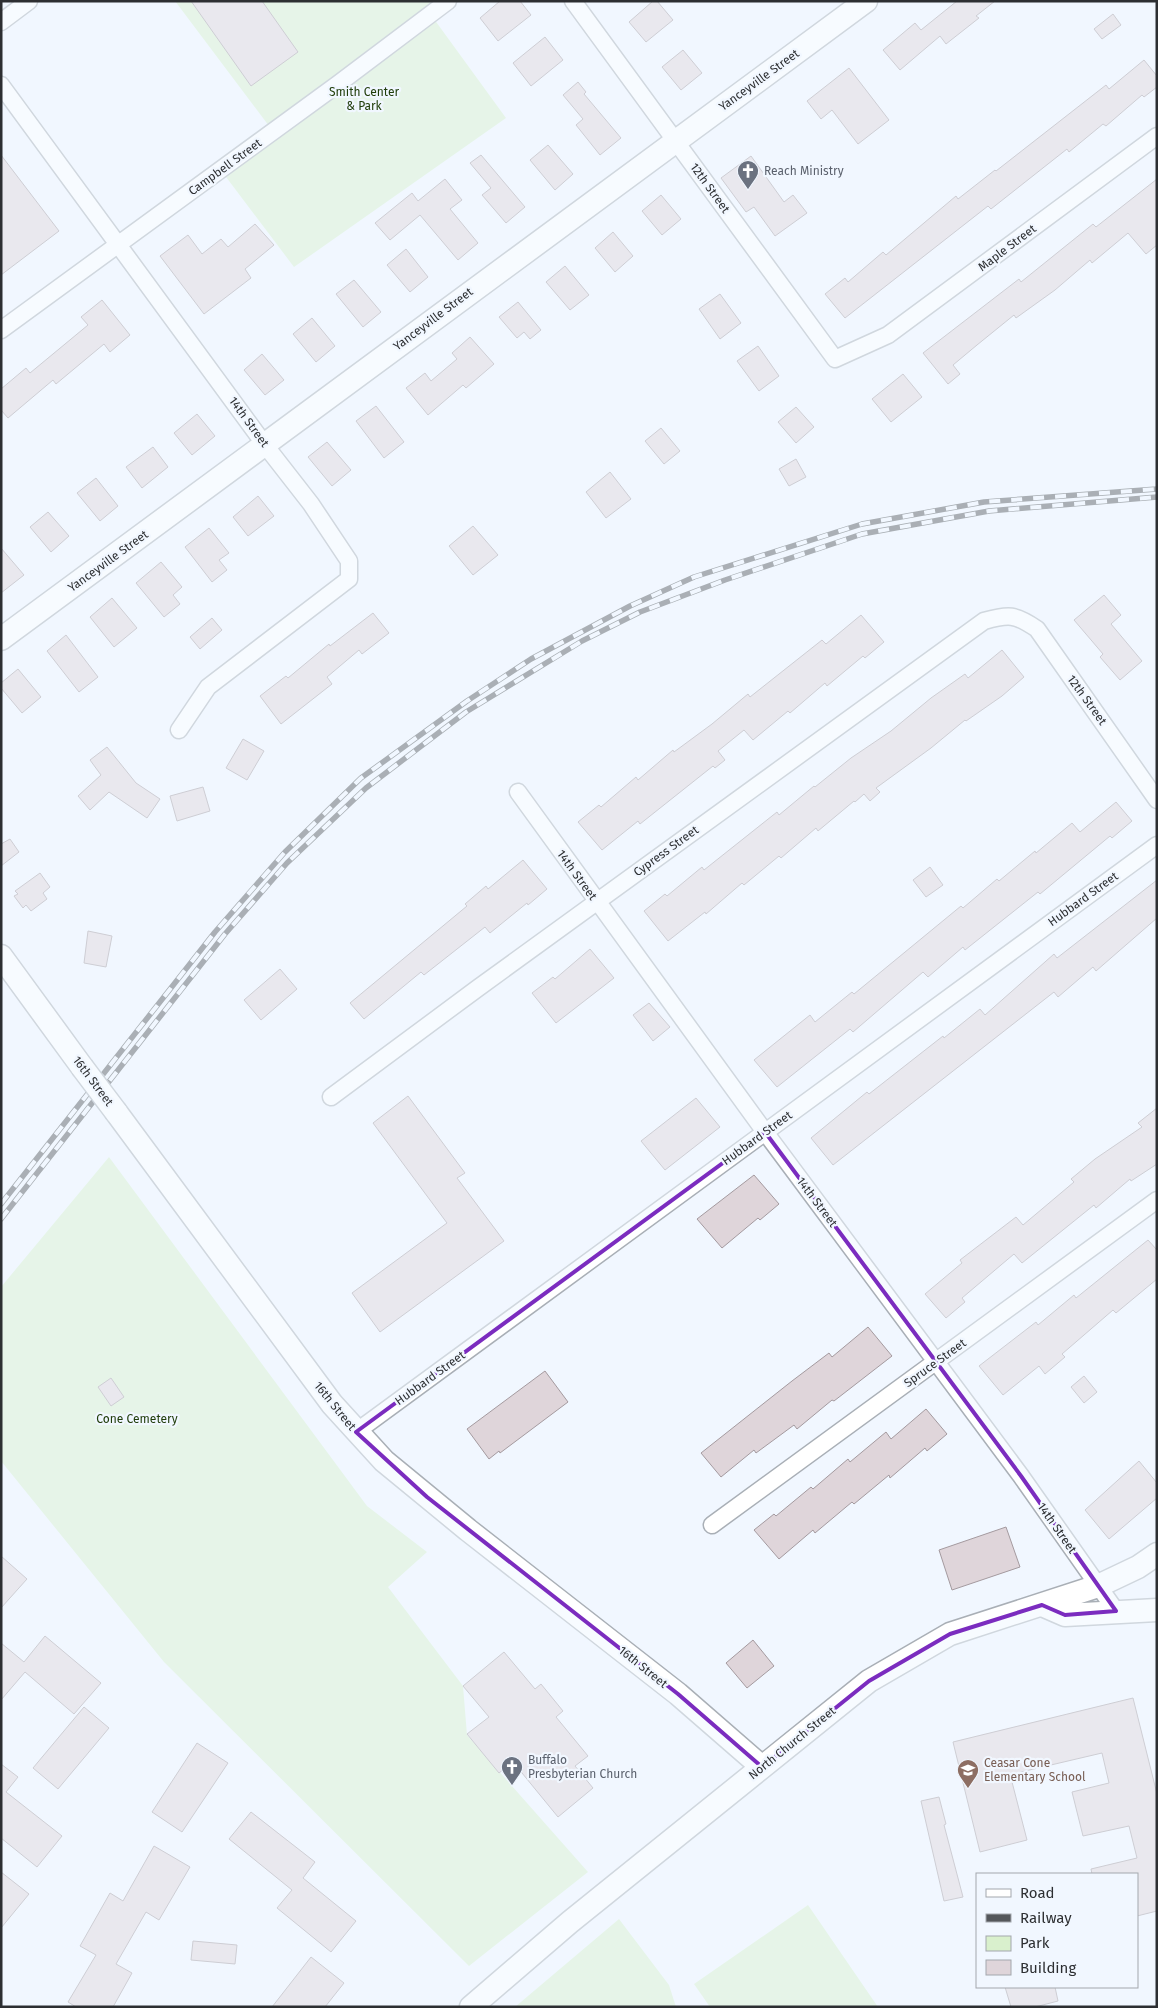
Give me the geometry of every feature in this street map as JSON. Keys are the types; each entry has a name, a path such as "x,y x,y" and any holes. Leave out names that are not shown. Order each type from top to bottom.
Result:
{"main road":[{"name":"Yanceyville Street","path":"1,640 866,1"},
{"name":"16th Street","path":"1,956 332,1404 356,1432 384,1461 427,1497 678,1694 762,1767"},
{"name":"North Church Street","path":"471,2007 570,1922 870,1681 937,1640 1098,1586 1138,1567 1157,1554"},
{"path":"1042,1605 1065,1615 1157,1610"}],"street":[{"path":"1,22 29,1"},
{"name":"Campbell Street","path":"1,330 118,246 448,1"},
{"name":"12th Street","path":"572,1 835,359 853,352"},
{"name":"14th Street","path":"1,85 265,445 311,504 349,561 349,580 208,687 179,730"},
{"name":"Maple Street","path":"853,352 896,330 1157,136"},
{"name":"12th Street","path":"1006,615 1019,617 1036,628 1157,800"},
{"name":"Cypress Street","path":"331,1097 984,620 1006,615"},
{"name":"14th Street","path":"518,792 596,902 1021,1476 1116,1611"},
{"name":"Hubbard Street","path":"356,1432 1157,845"},
{"name":"Spruce Street","path":"712,1524 1157,1200"}],"highlighted area":[{"path":"765,1132 1021,1476 1116,1611 1065,1615 1042,1605 950,1634 869,1681 762,1767 678,1694 427,1497 356,1432"}],"green space":[{"name":"Smith Center & Park","path":"175,1 458,1 434,19 506,118 294,267 220,169 272,130"},
{"name":"Cone Cemetery","path":"109,1157 367,1506 427,1552 388,1587 463,1686 467,1735 588,1872 469,1966 164,1662 1,1461 1,1287"},
{"path":"808,1905 878,2007 710,2007 694,1984"},
{"path":"619,1919 669,1985 676,2007 515,2007"}],"building":[{"path":"191,1 262,1 298,52 251,86"},
{"path":"500,1 520,1 531,15 498,41 480,18"},
{"path":"653,1 657,1 673,20 646,42 629,22"},
{"path":"957,1 995,1 976,16 979,18 946,44 940,36 900,70 883,50 915,23 921,30"},
{"path":"1113,14 1121,25 1102,39 1094,29"},
{"path":"545,37 563,60 531,86 513,63"},
{"path":"683,50 702,73 681,90 662,67"},
{"path":"1144,60 1157,76 1157,87 1144,97 1142,95 1106,126 1103,124 1069,152 1067,149 991,209 988,206 845,318 825,294 845,278 848,282 883,252 886,255 956,196 958,199 1106,85 1109,89"},
{"path":"849,68 889,120 858,144 832,110 821,119 807,101"},
{"path":"578,82 586,92 584,94 621,138 600,155 576,125 583,119 563,95"},
{"path":"548,145 573,174 555,190 530,160"},
{"path":"1,155 59,231 1,275"},
{"path":"481,155 525,207 506,223 482,195 491,188 470,163"},
{"path":"751,156 784,202 793,195 807,213 775,236 754,207 746,212 721,178"},
{"path":"445,179 462,200 450,209 478,243 458,260 420,215 390,240 375,223 412,193 418,201"},
{"path":"1157,179 1157,245 1146,254 1128,233 1092,263 1090,260 1055,290 1016,318 1014,315 953,365 960,374 948,384 923,353 1019,279 1021,282 1093,224 1096,227"},
{"path":"661,195 681,219 662,235 642,211"},
{"path":"255,224 274,245 245,269 251,278 204,314 160,256 188,235 202,254 221,239 228,247"},
{"path":"613,232 633,256 615,272 595,248"},
{"path":"406,249 428,277 410,292 387,265"},
{"path":"565,266 589,295 570,310 546,282"},
{"path":"354,280 381,312 363,327 336,294"},
{"path":"720,294 741,323 720,339 699,309"},
{"path":"102,300 130,335 110,352 104,344 56,384 53,380 8,418 1,410 1,389 26,368 30,373 88,325 81,317"},
{"path":"518,302 541,330 530,339 524,332 517,338 499,317"},
{"path":"312,318 335,346 316,362 293,334"},
{"path":"470,337 494,364 466,388 463,385 428,415 406,388 425,373 431,381 457,359 452,353"},
{"path":"758,346 779,376 759,391 737,361"},
{"path":"262,354 284,380 265,395 244,370"},
{"path":"903,374 922,397 891,422 872,399"},
{"path":"376,406 404,442 384,458 356,421"},
{"path":"796,407 814,427 796,443 778,422"},
{"path":"197,414 215,436 192,455 174,433"},
{"path":"661,428 680,451 664,464 645,441"},
{"path":"327,442 351,470 332,486 308,457"},
{"path":"153,447 168,467 142,488 126,467"},
{"path":"796,459 806,477 789,486 779,469"},
{"path":"610,472 631,499 606,518 586,492"},
{"path":"96,478 118,506 100,521 77,493"},
{"path":"258,496 274,516 248,536 233,517"},
{"path":"48,512 69,536 51,552 30,527"},
{"path":"473,526 498,555 473,575 449,546"},
{"path":"209,528 229,553 219,560 227,570 212,582 185,547"},
{"path":"1,548 24,575 1,593"},
{"path":"161,562 182,587 173,595 180,604 164,617 136,583"},
{"path":"1104,595 1121,615 1111,624 1142,661 1120,680 1100,657 1103,654 1074,620"},
{"path":"112,598 137,628 114,647 90,617"},
{"path":"373,613 389,633 362,654 359,650 327,677 332,684 281,724 260,696 286,676 288,678 329,644 330,646"},
{"path":"861,615 884,642 865,658 863,656 827,686 825,683 790,713 788,711 753,740 744,730 718,751 725,760 715,768 713,766 640,824 638,821 602,850 578,822 599,805 601,807 636,777 638,780 673,750 674,752 712,724 748,694 750,697 822,640 826,644"},
{"path":"212,618 222,630 200,649 190,637"},
{"path":"66,635 98,677 79,692 47,651"},
{"path":"1002,650 1024,677 1002,696 965,720 931,748 876,788 880,792 870,801 864,794 818,831 816,828 781,858 779,856 744,885 742,883 706,914 705,912 668,941 644,911 665,894 667,896 702,867 704,870 777,812 779,815 851,758 891,731 931,698 965,674 968,678"},
{"path":"18,669 41,697 22,713 1,688 1,683"},
{"path":"243,739 264,751 247,780 226,768"},
{"path":"107,747 136,783 160,799 147,818 109,792 90,810 78,796 101,775 90,760"},
{"path":"203,787 210,811 177,821 170,796"},
{"path":"1116,802 1132,821 1112,838 1110,836 1040,894 1038,892 965,950 963,947 928,977 923,972 853,1032 850,1029 777,1087 754,1060 810,1015 815,1022 852,992 854,994 961,906 963,908 997,879 999,881 1072,823 1080,832"},
{"path":"10,839 19,852 1,866 1,844"},
{"path":"523,860 547,889 490,933 485,927 424,975 421,972 364,1019 350,1003 467,906 465,904 486,886 488,889"},
{"path":"930,867 943,885 926,897 913,880"},
{"path":"40,873 50,887 43,893 47,899 31,911 26,905 23,908 14,896 18,894 15,891"},
{"path":"1157,880 1157,918 1096,971 1093,967 1058,997 1054,992 833,1165 811,1138 867,1092 869,1094 980,1009 985,1015 1054,954 1057,958"},
{"path":"88,931 112,936 106,967 84,963"},
{"path":"590,949 614,978 556,1023 532,993 553,977 555,979"},
{"path":"280,969 297,989 261,1020 244,1000"},
{"path":"649,1003 670,1027 653,1041 633,1015"},
{"path":"408,1096 465,1173 457,1178 504,1241 380,1332 352,1293 447,1223 373,1123"},
{"path":"696,1098 720,1127 665,1170 641,1141"},
{"path":"1157,1108 1157,1164 1131,1181 1130,1179 1096,1208 1094,1205 1022,1263 1014,1254 962,1298 965,1302 946,1318 925,1294 962,1263 960,1260 1016,1217 1023,1225 1074,1182 1071,1179 1095,1159 1142,1127 1138,1123"},
{"path":"754,1175 779,1204 760,1220 758,1218 722,1248 697,1219"},
{"path":"1148,1240 1157,1250 1157,1279 1116,1313 1113,1310 1062,1354 1065,1357 1045,1374 1039,1366 1003,1395 979,1366 1036,1322 1038,1325 1074,1295 1076,1298"},
{"path":"868,1327 892,1356 834,1401 832,1400 797,1429 794,1425 756,1453 754,1450 721,1477 701,1453 829,1353 832,1357"},
{"path":"545,1371 568,1402 500,1453 499,1451 489,1459 467,1429"},
{"path":"1084,1376 1097,1392 1084,1403 1071,1387"},
{"path":"111,1378 124,1397 111,1406 98,1387"},
{"path":"926,1409 947,1434 927,1451 925,1448 890,1478 889,1475 854,1504 852,1502 815,1533 813,1530 779,1559 754,1530 774,1514 776,1516 811,1487 813,1489 848,1459 850,1462 886,1432 891,1439"},
{"path":"1139,1461 1157,1483 1157,1498 1109,1539 1085,1510"},
{"path":"1006,1527 1020,1567 952,1590 939,1550"},
{"path":"1,1556 27,1579 1,1608"},
{"path":"45,1636 101,1683 74,1714 25,1672 1,1700 1,1643 24,1662"},
{"path":"753,1640 774,1666 747,1688 726,1663"},
{"path":"504,1652 535,1689 541,1684 563,1711 556,1717 588,1756 575,1766 593,1788 558,1817 513,1762 499,1773 467,1734 489,1717 463,1686"},
{"path":"1133,1698 1157,1794 1157,1911 1138,1916 1138,1873 1092,1873 1091,1869 1137,1858 1129,1826 1083,1836 1072,1792 1109,1783 1102,1753 1021,1772 1022,1780 1012,1782 1027,1840 980,1852 953,1742"},
{"path":"84,1707 109,1728 58,1789 33,1768"},
{"path":"197,1743 228,1763 182,1832 152,1812"},
{"path":"1,1764 18,1777 6,1792 62,1836 37,1867 1,1838"},
{"path":"939,1797 946,1824 944,1825 963,1897 944,1901 921,1801"},
{"path":"251,1812 315,1862 303,1878 356,1921 331,1952 277,1908 292,1890 229,1839"},
{"path":"154,1846 190,1867 159,1920 146,1912 116,1964 132,1973 113,2007 76,2007 68,2002 96,1955 80,1946 110,1893 123,1901"},
{"path":"1,1872 29,1894 1,1928"},
{"path":"193,1941 237,1945 235,1964 191,1960"},
{"path":"311,1957 344,1983 325,2007 272,2007"},
{"path":"1005,1988 1055,1988 1058,2001 1035,2007 1011,2007"}],"railway":[{"path":"1,1204 215,932 285,852 361,778 467,701 531,659 630,606 694,577 862,524 984,502 1157,489"},
{"path":"1,1219 225,934 287,863 366,788 466,712 582,641 640,612 725,580 862,534 989,511 1157,497"}],"place":[{"name":"Reach Ministry","path":"748,190"},
{"name":"Buffalo Presbyterian Church","path":"512,1786"},
{"name":"Ceasar Cone Elementary School","path":"968,1789"}]}
